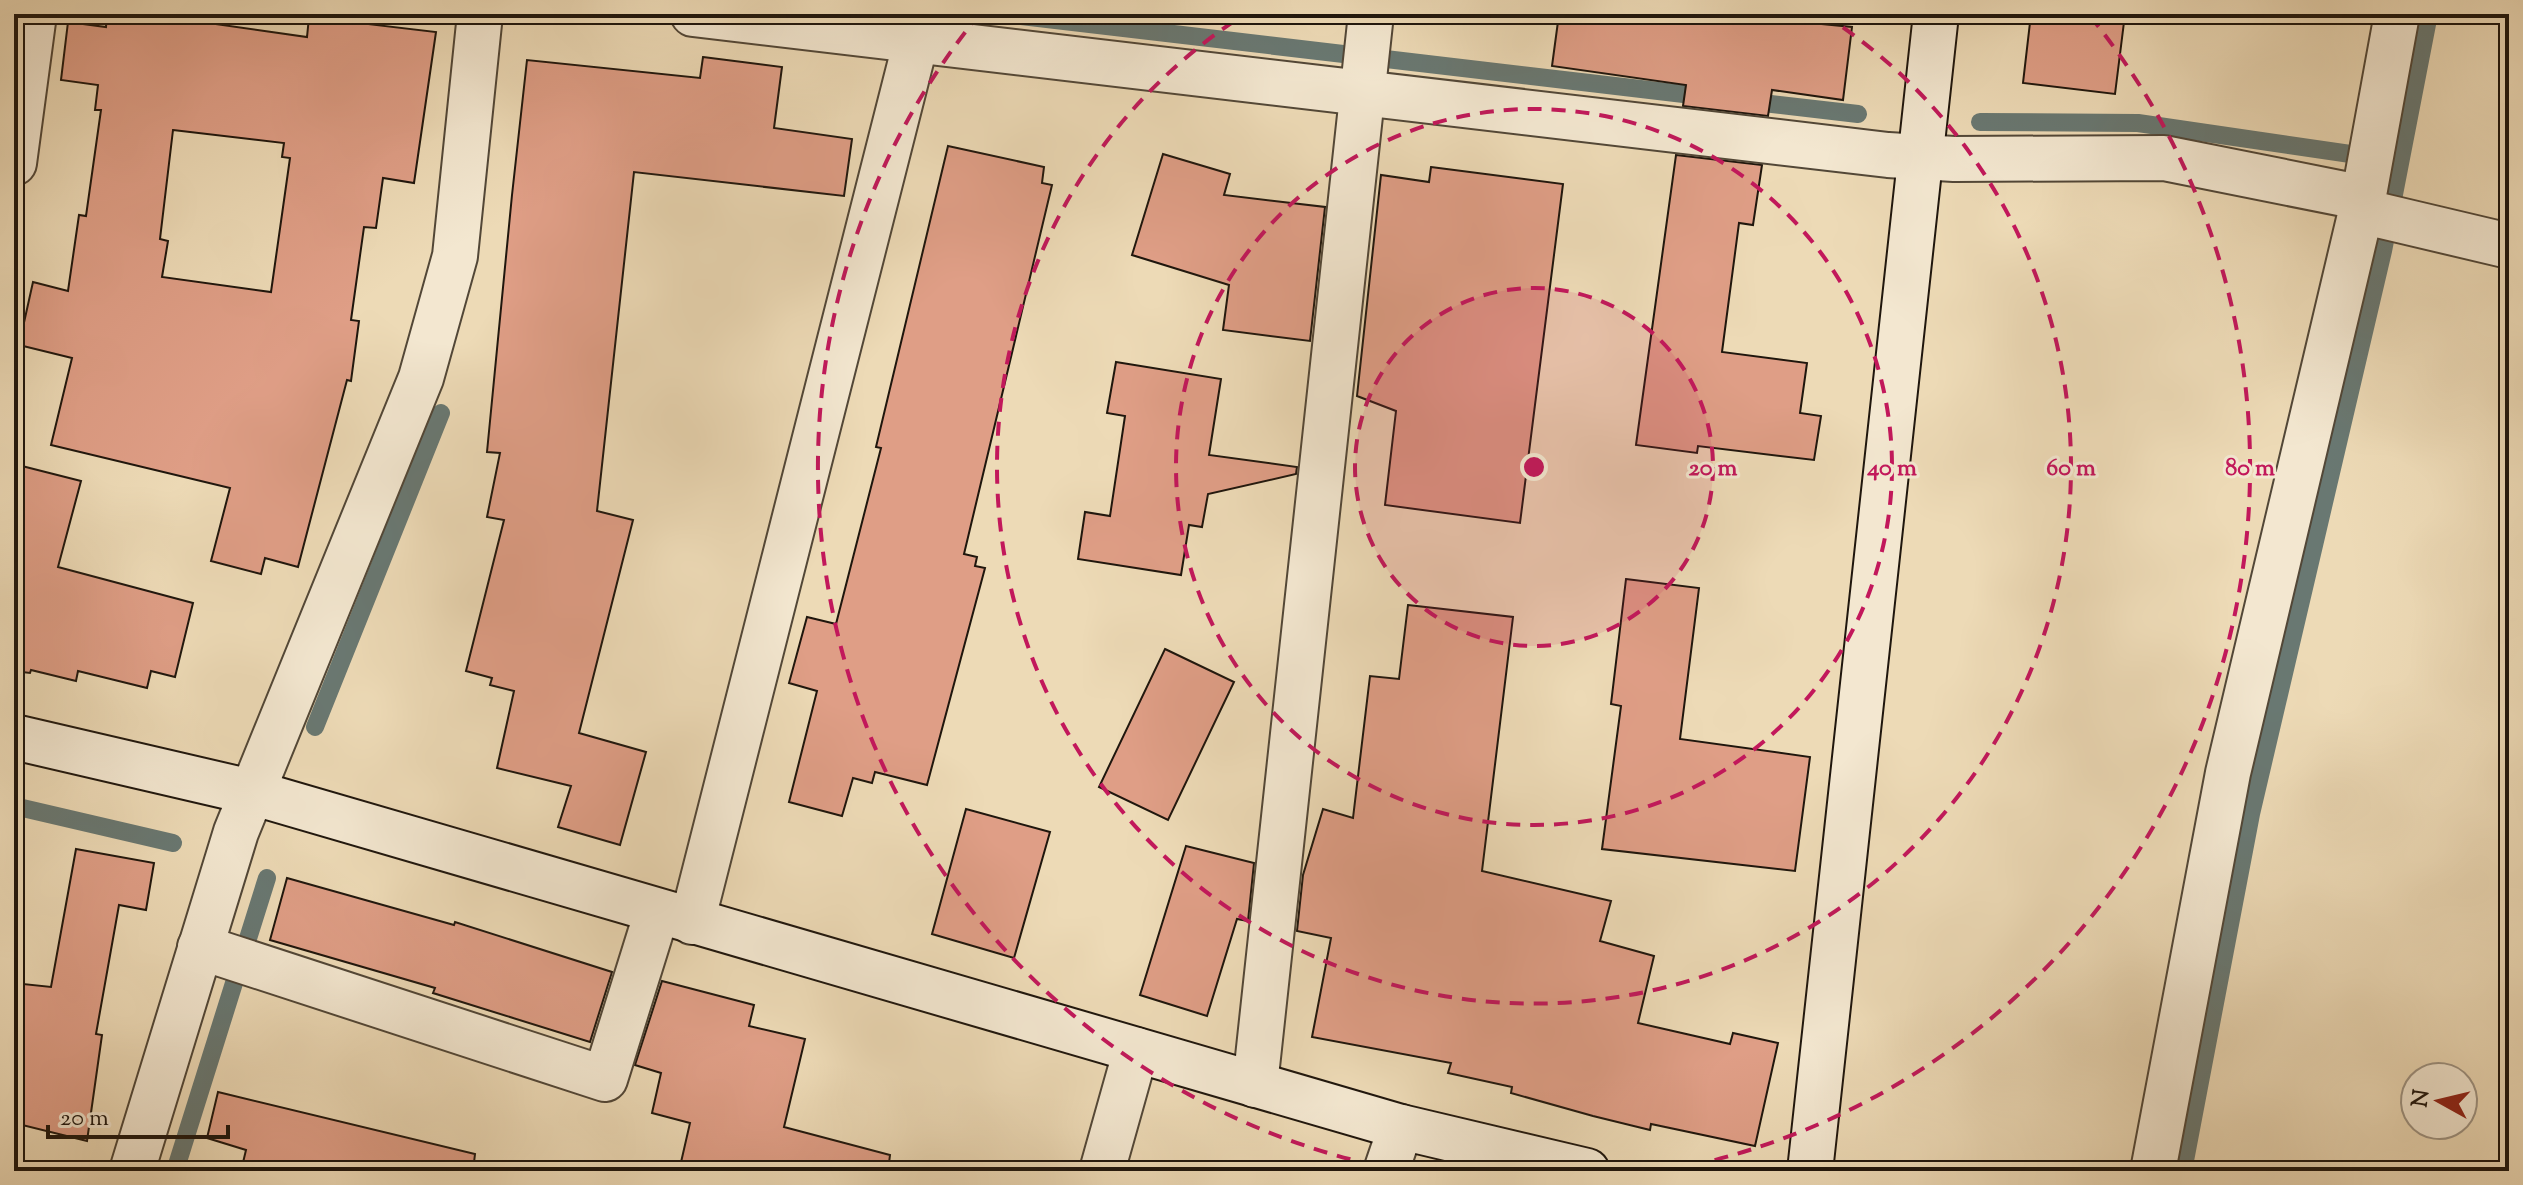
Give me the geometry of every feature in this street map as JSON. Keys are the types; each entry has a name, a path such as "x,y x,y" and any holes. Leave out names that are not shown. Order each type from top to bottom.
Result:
{"street":[{"path":"14,163 34,14"},
{"path":"132,1171 226,956 251,792 421,378 455,256 480,14"},
{"path":"693,14 861,24 916,41 1367,55 1922,157 2164,158 2373,193 2509,246"},
{"path":"1810,1171 1936,14"},
{"path":"2153,1171 2228,773 2373,193 2397,14"},
{"path":"226,956 605,1079 674,917 916,41"},
{"path":"1255,1085 1367,55"},
{"path":"14,737 251,792 1401,1127 1587,1171"},
{"path":"1102,1171 1136,1050"},
{"path":"1386,1171 1401,1127"}],"building":[{"path":"107,14 206,14 206,17 216,19 215,24 307,37 309,17 436,32 414,183 383,178 376,228 364,227 351,320 359,321 351,381 347,380 298,567 265,558 261,574 211,561 230,488 51,445 72,358 19,345 33,282 68,291 79,215 86,216 101,110 95,110 98,85 61,80 68,22 106,27","holes":["173,130 284,143 282,157 290,158 271,292 162,277 168,241 160,239"]},
{"path":"1559,14 1718,14 1852,27 1843,100 1772,90 1768,116 1683,106 1686,85 1552,66"},
{"path":"2031,14 2125,14 2115,94 2023,83"},
{"path":"703,57 782,67 774,128 852,139 844,196 634,172 597,511 633,520 579,733 646,752 620,845 558,827 571,786 497,768 514,691 490,685 492,678 466,671 504,520 487,517 500,453 487,452 512,195 527,60 700,78"},
{"path":"948,146 1044,167 1042,183 1052,185 964,554 977,557 975,566 985,568 927,785 875,772 872,783 853,778 842,816 789,802 817,691 789,683 807,617 836,624 881,448 876,447"},
{"path":"1163,154 1230,174 1224,195 1325,207 1310,341 1223,330 1229,285 1132,255"},
{"path":"1676,155 1762,165 1753,225 1739,223 1722,352 1807,363 1800,413 1821,416 1814,460 1698,446 1697,453 1636,445"},
{"path":"1431,167 1563,184 1520,523 1385,505 1396,411 1357,396 1381,175 1429,182"},
{"path":"1116,362 1221,379 1209,455 1297,467 1296,474 1208,494 1202,527 1189,525 1181,575 1078,559 1085,512 1110,516 1125,416 1107,413"},
{"path":"14,464 81,481 58,567 193,603 175,677 151,671 147,688 78,671 76,681 31,670 30,673 14,671"},
{"path":"1626,579 1699,588 1680,739 1810,757 1795,871 1602,849 1621,706 1611,704"},
{"path":"1408,605 1513,617 1482,871 1611,901 1600,941 1654,956 1638,1023 1730,1044 1733,1033 1778,1043 1755,1146 1651,1124 1650,1130 1593,1116 1511,1093 1512,1087 1448,1073 1451,1063 1312,1037 1331,938 1297,931 1303,875 1323,809 1353,818 1370,676 1399,679"},
{"path":"1165,649 1234,682 1168,820 1099,787"},
{"path":"966,809 1050,832 1014,958 932,934"},
{"path":"1186,846 1254,863 1248,921 1237,919 1207,1016 1140,995"},
{"path":"76,849 154,863 146,910 119,905 96,1034 102,1035 87,1141 14,1123 14,983 51,987"},
{"path":"287,878 454,925 455,922 612,972 590,1042 433,993 435,988 270,940"},
{"path":"662,981 754,1005 749,1026 805,1039 784,1127 890,1155 888,1171 679,1171 690,1123 652,1113 661,1073 635,1065"},
{"path":"218,1092 475,1154 473,1171 241,1171 246,1150 207,1138"}],"waterway":[{"path":"1004,14 1709,97"},
{"path":"2183,1171 2251,814 2383,251 2429,14"},
{"path":"1746,101 1858,114"},
{"path":"1980,122 2138,123 2371,157"},
{"path":"315,727 441,413"},
{"path":"14,806 173,843"},
{"path":"175,1171 267,878"}]}
